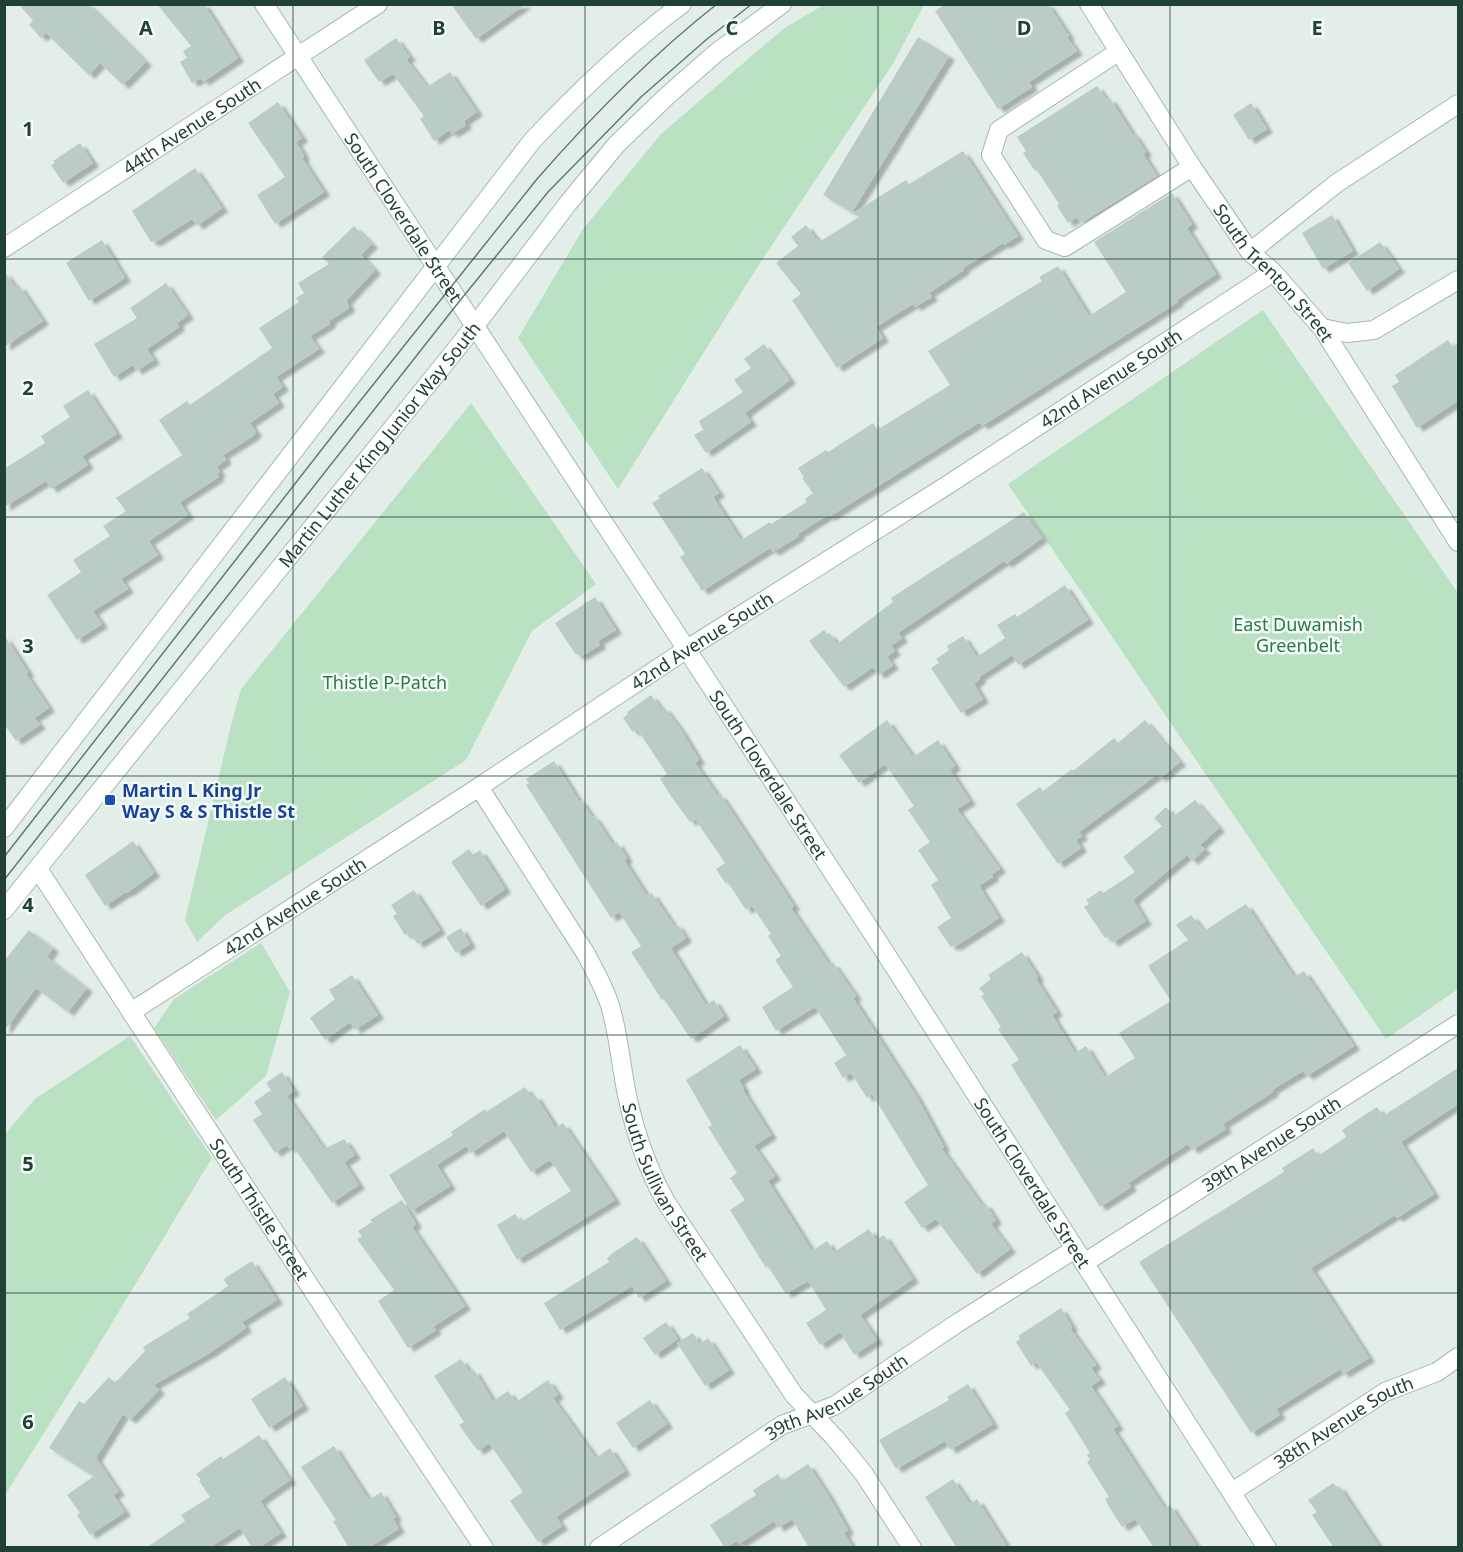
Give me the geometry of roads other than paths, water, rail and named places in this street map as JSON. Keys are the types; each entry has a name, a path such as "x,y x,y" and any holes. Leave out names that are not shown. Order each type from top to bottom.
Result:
{"street":[{"name":"South Cloverdale Street","path":"264,4 434,267 909,989 1267,1548"},
{"name":"44th Avenue South","path":"4,248 378,4"},
{"path":"6,824 532,141 573,97 682,4"},
{"name":"Martin Luther King Junior Way South","path":"4,910 474,327 569,202 617,144 716,53 782,4"},
{"name":"South Trenton Street","path":"1089,4 1192,167 1250,252 1273,272 1323,328 1458,542"},
{"path":"1118,52 999,130 991,155 1011,187 1046,240 1065,247 1192,167"},
{"path":"1250,252 1336,183 1458,104"},
{"name":"42nd Avenue South","path":"131,1012 479,787 687,649 946,486 1273,272"},
{"path":"1323,328 1347,333 1374,330 1458,280"},
{"name":"South Sullivan Street","path":"479,787 598,976 611,1007 627,1095 639,1143 650,1173 666,1202 794,1395 835,1438 864,1474 912,1548"},
{"name":"South Thistle Street","path":"38,869 332,1320 484,1548"},
{"name":"39th Avenue South","path":"599,1548 782,1425 834,1406 960,1322 1079,1256 1458,1024"},
{"name":"38th Avenue South","path":"1232,1492 1385,1392 1437,1372 1458,1357"}],"tram line":[{"path":"4,857 333,435 537,179 623,87 717,4"},
{"path":"4,880 548,192 641,97 707,39 752,4"}],"place":[{"name":"Martin L King Jr Way S & S Thistle St","path":"110,800"}],"park label":[{"name":"East Duwamish Greenbelt","path":"1298,634"},
{"name":"Thistle P-Patch","path":"385,682"}]}
